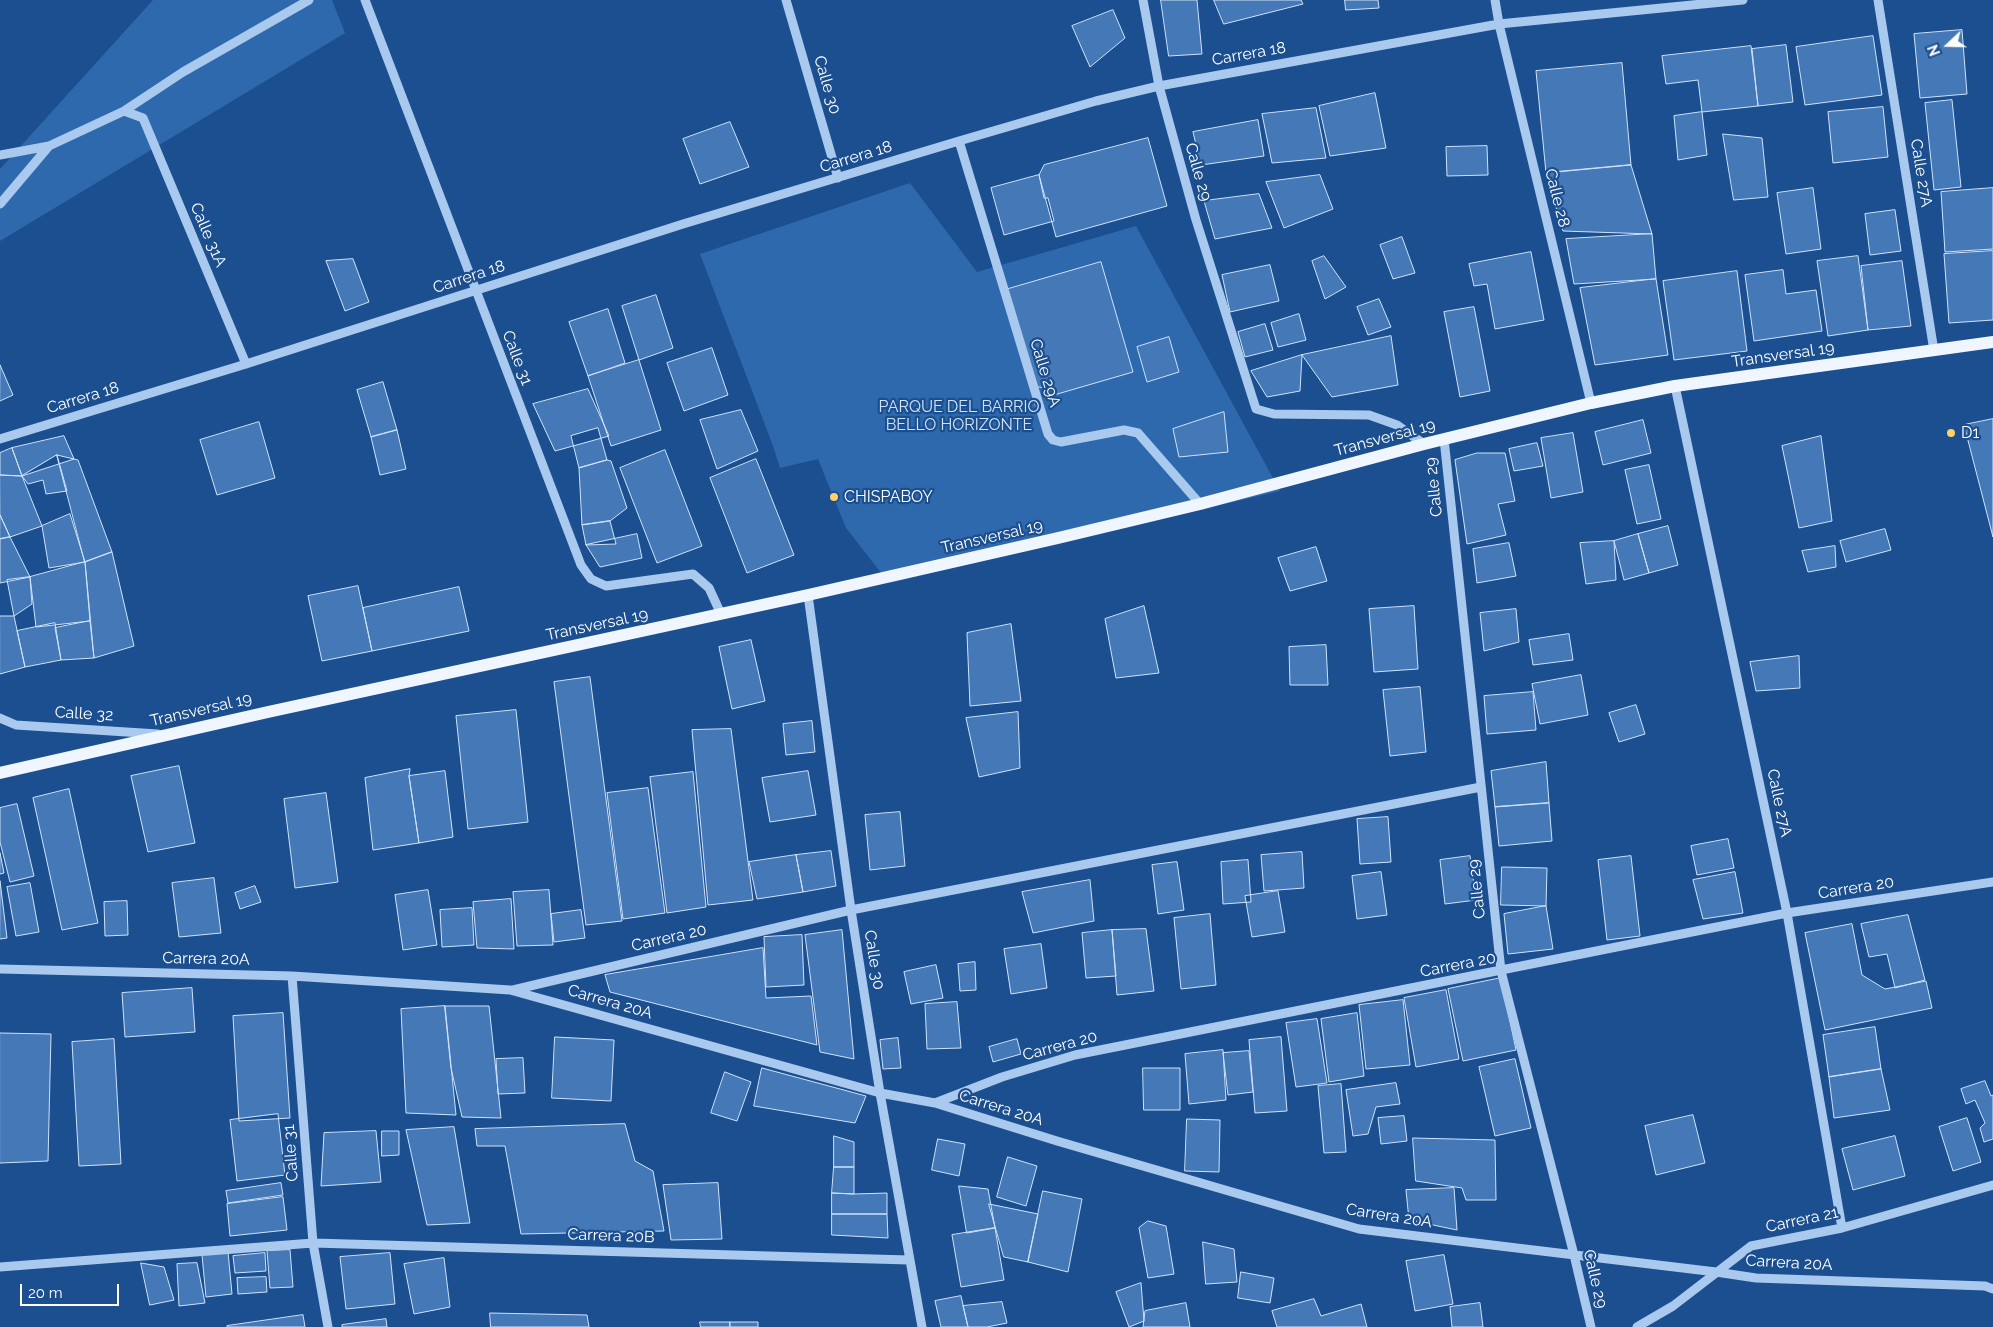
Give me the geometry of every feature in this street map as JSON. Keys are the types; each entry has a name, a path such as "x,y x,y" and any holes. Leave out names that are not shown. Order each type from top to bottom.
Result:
{"main road":[{"name":"Transversal 19","path":"0,774 168,734 808,595 1200,504 1424,444 1591,403 1675,386 1993,342"}],"street":[{"path":"0,155 49,146 124,111 183,72 309,0"},
{"name":"Calle 31","path":"366,0 581,565 591,580 606,586 693,574 709,588 721,614"},
{"name":"Calle 30","path":"786,0 838,178"},
{"name":"Calle 29","path":"1143,0 1158,86 1196,220 1256,410 1274,414 1369,415 1397,425 1424,444"},
{"name":"Calle 28","path":"1495,0 1499,24 1591,403"},
{"name":"Carrera 18","path":"0,439 246,364 683,224 959,141 1158,86 1499,24 1743,0"},
{"name":"Calle 27A","path":"1878,0 1934,350"},
{"name":"Calle 31A","path":"124,111 143,118 246,364"},
{"name":"Calle 29A","path":"959,141 1048,434 1052,440 1061,442 1124,430 1138,433 1200,504"},
{"path":"0,204 49,146"},
{"name":"Calle 27A","path":"1675,386 1787,913 1842,1228"},
{"name":"Calle 29","path":"1444,439 1501,971 1591,1327"},
{"name":"Calle 30","path":"808,595 851,910 880,1094 922,1327"},
{"name":"Calle 32","path":"0,718 16,725 168,734"},
{"name":"Carrera 20","path":"510,990 851,910 1481,786"},
{"name":"Carrera 20","path":"935,1103 1002,1077 1075,1055 1787,913 1993,882"},
{"name":"Carrera 20A","path":"0,969 292,976 510,990 880,1094 935,1103 1057,1141 1359,1229 1756,1278 1985,1286 1993,1289"},
{"name":"Calle 31","path":"292,976 313,1243 328,1327"},
{"name":"Carrera 21","path":"1637,1327 1673,1306 1751,1246 1842,1228 1993,1186"},
{"path":"0,1267 313,1243"},
{"name":"Carrera 20B","path":"313,1243 910,1260"}],"green space":[{"path":"153,0 332,0 345,33 0,241 0,169"},
{"name":"PARQUE DEL BARRIO BELLO HORIZONTE","path":"910,183 977,272 1136,226 1280,491 889,583 846,528 818,459 780,468 700,254"}],"building":[{"path":"1161,0 1197,0 1202,54 1169,56"},
{"path":"1214,0 1301,0 1303,4 1224,24"},
{"path":"1345,0 1378,0 1379,8 1346,10"},
{"path":"1113,10 1125,38 1090,67 1072,26"},
{"path":"1962,30 1967,94 1920,98 1914,34"},
{"path":"1873,36 1882,95 1805,105 1796,47"},
{"path":"1786,45 1793,102 1758,106 1752,49"},
{"path":"1751,46 1758,106 1702,112 1698,80 1666,84 1662,56"},
{"path":"1622,63 1631,165 1546,173 1536,71"},
{"path":"1375,93 1386,148 1330,156 1319,106"},
{"path":"1952,100 1961,187 1934,190 1925,103"},
{"path":"1883,107 1888,157 1833,163 1828,112"},
{"path":"1316,108 1326,158 1272,163 1262,114"},
{"path":"1702,112 1707,155 1678,160 1674,116"},
{"path":"1258,120 1264,156 1201,165 1193,132"},
{"path":"730,122 749,167 700,184 683,139"},
{"path":"1723,134 1762,138 1768,197 1734,200"},
{"path":"1148,138 1167,206 1056,237 1039,175 1044,165"},
{"path":"1487,146 1488,175 1447,176 1446,147"},
{"path":"1631,165 1652,234 1563,231 1546,173"},
{"path":"1039,175 1044,198 1048,198 1054,221 1004,235 991,188"},
{"path":"1320,175 1333,209 1284,228 1266,182"},
{"path":"1813,188 1821,249 1786,254 1777,193"},
{"path":"1993,188 1993,249 1945,252 1941,192"},
{"path":"1259,194 1272,228 1215,239 1204,201"},
{"path":"1895,210 1901,251 1870,255 1865,214"},
{"path":"1652,234 1656,279 1574,284 1566,239"},
{"path":"1402,237 1415,273 1393,279 1380,245"},
{"path":"1993,251 1993,320 1949,323 1944,254"},
{"path":"1531,252 1544,320 1495,329 1487,284 1474,286 1469,264"},
{"path":"1324,256 1346,287 1325,299 1312,261"},
{"path":"1858,256 1868,330 1828,336 1817,261"},
{"path":"353,259 369,302 345,311 326,261"},
{"path":"1902,261 1911,326 1868,330 1861,266"},
{"path":"1101,262 1133,372 1047,397 1045,388 1033,386 1005,290"},
{"path":"1270,265 1279,301 1230,312 1222,275"},
{"path":"1783,270 1786,294 1816,290 1822,331 1754,341 1745,275"},
{"path":"1737,271 1747,351 1674,360 1663,281"},
{"path":"1656,279 1668,355 1595,365 1580,288"},
{"path":"656,295 673,348 639,360 622,306"},
{"path":"1379,299 1391,327 1368,335 1357,307"},
{"path":"1474,307 1490,391 1460,397 1444,312"},
{"path":"608,309 625,363 588,376 569,322"},
{"path":"1299,314 1306,340 1278,347 1271,323"},
{"path":"1265,324 1273,350 1245,357 1238,332"},
{"path":"1391,336 1398,385 1332,397 1302,355"},
{"path":"1169,337 1179,372 1147,382 1137,347"},
{"path":"712,348 728,395 684,411 667,363"},
{"path":"1302,355 1300,391 1267,397 1251,371"},
{"path":"639,360 661,430 611,446 588,376"},
{"path":"0,365 13,395 0,401"},
{"path":"383,382 397,430 371,437 357,390"},
{"path":"588,389 609,436 555,451 533,404"},
{"path":"741,410 758,451 717,469 700,420"},
{"path":"1224,412 1228,452 1179,457 1173,429"},
{"path":"1993,419 1993,537 1964,425"},
{"path":"1643,420 1651,453 1603,465 1595,432"},
{"path":"259,422 275,478 217,495 200,440"},
{"path":"598,428 607,460 579,468 571,436"},
{"path":"397,430 406,469 380,475 371,437"},
{"path":"1573,433 1583,492 1551,498 1541,438"},
{"path":"64,436 74,459 22,476 12,448"},
{"path":"1821,436 1832,521 1799,528 1782,446"},
{"path":"1537,443 1543,466 1514,471 1509,449"},
{"path":"12,448 22,476 0,475 0,453"},
{"path":"665,450 702,546 657,563 620,468"},
{"path":"1477,453 1505,453 1515,501 1498,504 1506,535 1467,544 1455,460"},
{"path":"57,455 67,491 46,494 43,480 28,484 22,476"},
{"path":"57,455 78,460 112,552 85,562"},
{"path":"756,459 794,555 747,573 710,478"},
{"path":"607,460 611,461 627,508 610,521 582,525 579,468"},
{"path":"1649,465 1661,519 1637,524 1625,470"},
{"path":"0,475 22,476 42,526 10,537 0,515"},
{"path":"70,514 85,562 49,568 42,526"},
{"path":"0,515 10,537 0,539"},
{"path":"610,521 616,544 586,545 582,525"},
{"path":"1668,526 1678,565 1649,573 1638,534"},
{"path":"1885,529 1891,550 1846,562 1840,541"},
{"path":"637,534 642,558 600,567 586,545"},
{"path":"1638,534 1649,573 1624,580 1614,541"},
{"path":"10,537 30,577 0,583 0,539"},
{"path":"1614,541 1616,580 1586,584 1580,543"},
{"path":"1509,543 1516,576 1477,583 1473,549"},
{"path":"1835,546 1836,567 1808,572 1802,551"},
{"path":"1316,547 1327,581 1290,591 1278,558"},
{"path":"112,552 134,646 94,658 85,562"},
{"path":"85,562 90,621 36,627 30,577"},
{"path":"30,577 32,604 14,616 7,580"},
{"path":"358,586 372,651 322,661 308,596"},
{"path":"459,587 469,631 372,651 363,608"},
{"path":"1144,606 1159,673 1116,678 1105,619"},
{"path":"1414,606 1418,669 1374,672 1369,609"},
{"path":"1516,609 1519,642 1484,651 1480,613"},
{"path":"0,616 14,616 25,667 0,674"},
{"path":"90,621 94,658 61,660 55,628"},
{"path":"55,623 61,660 25,667 17,631"},
{"path":"1011,624 1021,701 970,706 967,633"},
{"path":"1569,634 1573,660 1533,665 1529,640"},
{"path":"751,640 765,701 732,709 719,647"},
{"path":"1326,645 1328,685 1290,685 1289,647"},
{"path":"1799,656 1800,688 1756,691 1750,662"},
{"path":"1581,675 1588,715 1540,724 1532,684"},
{"path":"590,677 622,921 586,925 554,682"},
{"path":"1420,687 1426,752 1390,756 1383,690"},
{"path":"1533,692 1536,730 1487,734 1484,696"},
{"path":"1636,705 1645,734 1619,742 1609,713"},
{"path":"516,710 528,822 468,829 456,716"},
{"path":"1018,712 1020,768 979,777 966,718"},
{"path":"812,721 815,752 786,755 783,724"},
{"path":"731,729 753,900 708,905 692,730"},
{"path":"1546,762 1549,803 1495,807 1491,771"},
{"path":"179,766 195,843 148,852 131,776"},
{"path":"410,769 409,776 419,843 373,850 365,778"},
{"path":"445,771 453,837 419,843 409,776"},
{"path":"808,771 816,815 770,822 762,778"},
{"path":"693,772 706,907 667,913 650,777"},
{"path":"648,788 665,913 623,919 607,793"},
{"path":"69,789 98,923 62,930 33,798"},
{"path":"326,793 338,882 295,888 284,799"},
{"path":"1549,803 1552,841 1499,846 1495,807"},
{"path":"17,804 34,876 10,882 0,842 0,808"},
{"path":"900,812 905,866 870,870 865,815"},
{"path":"1388,817 1391,862 1360,864 1357,819"},
{"path":"1728,839 1734,868 1697,875 1691,846"},
{"path":"831,851 836,886 803,892 796,855"},
{"path":"1302,852 1304,888 1264,891 1261,855"},
{"path":"0,853 4,873 0,874"},
{"path":"796,855 803,892 757,899 749,862"},
{"path":"1470,856 1476,900 1445,904 1440,860"},
{"path":"1631,856 1640,936 1607,940 1598,860"},
{"path":"1248,860 1251,902 1223,904 1221,862"},
{"path":"1177,862 1184,910 1158,914 1152,865"},
{"path":"1502,867 1547,868 1546,906 1501,905"},
{"path":"1381,872 1387,915 1357,919 1352,876"},
{"path":"1735,872 1743,913 1703,919 1693,880"},
{"path":"214,878 221,933 179,937 172,883"},
{"path":"1090,880 1094,921 1033,933 1022,892"},
{"path":"0,881 7,938 0,939"},
{"path":"30,883 39,932 16,936 7,887"},
{"path":"255,886 261,902 240,909 235,893"},
{"path":"428,890 437,945 403,950 395,895"},
{"path":"549,890 553,945 517,946 513,892"},
{"path":"1278,891 1285,932 1252,937 1245,896"},
{"path":"511,899 514,949 477,948 473,902"},
{"path":"127,901 128,935 105,936 104,902"},
{"path":"1546,906 1553,949 1508,954 1504,914"},
{"path":"472,908 474,945 442,947 440,910"},
{"path":"581,910 585,938 554,942 551,914"},
{"path":"1210,914 1216,985 1181,989 1174,918"},
{"path":"1908,915 1925,980 1895,988 1887,954 1869,957 1861,924"},
{"path":"1852,924 1862,975 1885,989 1926,981 1932,1008 1825,1030 1805,933"},
{"path":"1146,929 1154,991 1117,995 1112,930"},
{"path":"842,930 854,1059 820,1052 805,935"},
{"path":"1112,930 1116,976 1086,978 1082,933"},
{"path":"802,935 804,985 766,987 764,937"},
{"path":"1041,944 1047,988 1011,994 1004,949"},
{"path":"763,948 766,998 811,996 817,1045 610,992 605,975"},
{"path":"975,962 976,990 960,991 958,964"},
{"path":"936,965 943,998 911,1004 904,972"},
{"path":"1501,978 1516,1050 1463,1061 1448,989"},
{"path":"192,988 195,1032 125,1037 122,993"},
{"path":"1446,990 1459,1059 1416,1067 1404,998"},
{"path":"1403,1000 1410,1065 1366,1069 1359,1005"},
{"path":"957,1002 961,1048 927,1049 925,1004"},
{"path":"445,1006 456,1115 406,1113 401,1009"},
{"path":"445,1006 489,1006 501,1118 462,1117 451,1068"},
{"path":"283,1013 290,1118 239,1121 233,1016"},
{"path":"1357,1013 1364,1076 1329,1082 1321,1019"},
{"path":"1317,1019 1327,1083 1296,1087 1286,1023"},
{"path":"1875,1027 1881,1069 1829,1077 1823,1035"},
{"path":"0,1033 51,1034 48,1161 0,1163"},
{"path":"555,1037 614,1040 611,1101 552,1098"},
{"path":"1281,1037 1287,1111 1255,1113 1249,1040"},
{"path":"898,1038 901,1068 883,1069 880,1040"},
{"path":"114,1039 121,1164 79,1166 72,1042"},
{"path":"1017,1039 1021,1054 993,1062 989,1047"},
{"path":"1223,1050 1226,1100 1189,1104 1185,1054"},
{"path":"1249,1051 1253,1092 1228,1095 1223,1053"},
{"path":"523,1058 525,1093 498,1094 496,1059"},
{"path":"1515,1059 1531,1128 1495,1136 1479,1067"},
{"path":"762,1068 866,1096 855,1123 754,1106"},
{"path":"1143,1068 1180,1068 1180,1110 1144,1110"},
{"path":"1881,1069 1890,1110 1834,1118 1829,1077"},
{"path":"725,1072 751,1082 737,1121 711,1113"},
{"path":"1985,1081 1991,1096 1993,1095 1993,1139 1984,1142 1980,1128 1985,1123 1975,1100 1966,1104 1961,1089"},
{"path":"1396,1083 1400,1104 1376,1107 1368,1134 1353,1136 1346,1090"},
{"path":"1341,1084 1346,1152 1324,1153 1318,1086"},
{"path":"278,1114 285,1175 237,1181 230,1120"},
{"path":"1693,1115 1705,1163 1656,1175 1645,1126"},
{"path":"1404,1116 1407,1141 1381,1144 1378,1118"},
{"path":"1967,1118 1981,1162 1953,1171 1939,1127"},
{"path":"1187,1119 1220,1120 1219,1172 1185,1171"},
{"path":"625,1124 635,1161 653,1171 664,1231 521,1234 505,1146 477,1146 475,1129"},
{"path":"454,1127 470,1223 427,1225 406,1130"},
{"path":"376,1131 381,1182 321,1186 324,1133"},
{"path":"382,1131 399,1131 399,1155 382,1156"},
{"path":"834,1136 854,1142 854,1167 834,1167"},
{"path":"1895,1136 1905,1176 1853,1190 1842,1149"},
{"path":"1413,1138 1495,1140 1496,1200 1466,1200 1462,1188 1416,1181"},
{"path":"938,1139 965,1144 959,1176 932,1170"},
{"path":"1008,1157 1037,1166 1026,1206 997,1197"},
{"path":"834,1167 854,1167 854,1194 832,1193"},
{"path":"281,1183 283,1195 228,1203 226,1191"},
{"path":"718,1183 722,1239 671,1240 663,1185"},
{"path":"959,1186 988,1189 995,1228 967,1233"},
{"path":"1454,1188 1457,1230 1409,1220 1406,1190"},
{"path":"1043,1191 1082,1199 1068,1272 1028,1262"},
{"path":"832,1193 887,1193 887,1214 832,1214"},
{"path":"283,1197 287,1230 230,1236 227,1204"},
{"path":"989,1204 1038,1214 1028,1262 1004,1257"},
{"path":"832,1214 887,1214 888,1238 832,1235"},
{"path":"1148,1221 1166,1226 1174,1274 1148,1278 1139,1228"},
{"path":"995,1228 1004,1280 961,1287 952,1235"},
{"path":"1203,1242 1234,1249 1237,1282 1206,1284"},
{"path":"290,1250 293,1287 270,1288 267,1251"},
{"path":"228,1252 232,1294 206,1297 202,1255"},
{"path":"265,1253 266,1271 235,1273 233,1256"},
{"path":"390,1253 395,1304 346,1309 340,1257"},
{"path":"1444,1255 1453,1304 1415,1311 1406,1261"},
{"path":"444,1258 450,1307 414,1314 404,1264"},
{"path":"141,1263 164,1267 174,1300 150,1305"},
{"path":"197,1263 205,1303 179,1306 177,1264"},
{"path":"1241,1272 1274,1278 1270,1303 1238,1298"},
{"path":"266,1277 267,1292 238,1294 237,1278"},
{"path":"1141,1283 1144,1321 1129,1327 1116,1292"},
{"path":"961,1296 968,1327 941,1327 935,1301"},
{"path":"1314,1299 1321,1316 1361,1304 1367,1327 1277,1327 1272,1311"},
{"path":"1002,1302 1007,1323 987,1327 968,1327 963,1306"},
{"path":"1186,1303 1190,1327 1143,1327 1145,1311"},
{"path":"1480,1303 1483,1327 1452,1327 1450,1307"},
{"path":"490,1313 587,1315 589,1327 491,1327"},
{"path":"303,1315 305,1327 227,1327 227,1326"},
{"path":"386,1319 387,1327 342,1327 342,1325"},
{"path":"700,1322 730,1322 730,1327 701,1327"},
{"path":"730,1322 758,1322 758,1327 730,1327"}],"place":[{"name":"D1","path":"1951,433"},
{"name":"CHISPABOY","path":"834,497"}]}
